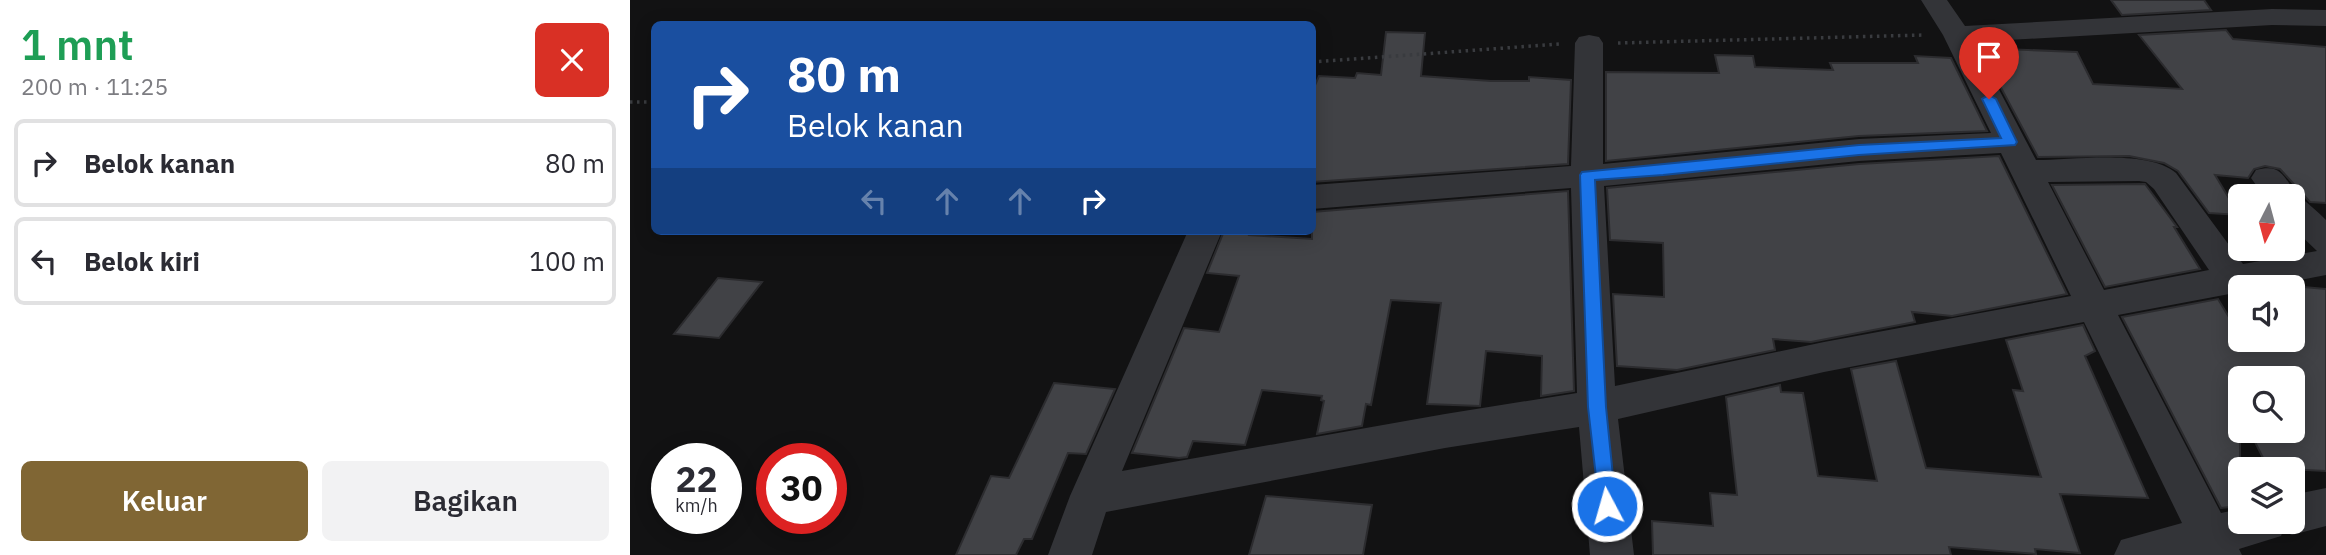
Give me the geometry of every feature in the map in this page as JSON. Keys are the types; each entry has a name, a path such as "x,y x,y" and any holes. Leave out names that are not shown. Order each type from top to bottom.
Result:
{"street":[{"path":"2215,545 1945,17 2326,18"},
{"path":"1589,43 1587,175 1597,407 1612,555"},
{"path":"1316,197 1663,170 1859,150 2018,156 2156,173 2165,181 2231,275"},
{"path":"2305,220 2326,242"},
{"path":"1070,555 1091,496 1203,235"},
{"path":"2256,275 2326,262"},
{"path":"1091,496 1444,431 1597,407 1824,357 2228,280"},
{"path":"2305,512 2326,507"},
{"path":"2136,555 2215,545 2239,534"}],"path":[{"path":"1316,62 1945,17"},
{"path":"630,102 651,102"}],"building":[{"path":"2111,0 2204,0 2211,10 2122,15"},
{"path":"2226,30 2233,39 2326,47 2326,203 2310,202 2305,196 2305,184 2294,184 2280,169 2265,166 2254,169 2248,178 2215,175 2228,197 2228,214 2209,213 2178,171 2164,163 2129,156 2038,157 1982,52 2007,53 2005,49 2077,52 2093,84 2182,89 2139,35"},
{"path":"1386,32 1425,33 1421,76 1491,81 1529,81 1529,77 1571,80 1568,164 1316,182 1316,83 1319,76 1355,78 1357,73 1381,75"},
{"path":"1715,55 1753,56 1755,67 1833,70 1830,63 1918,63 1915,56 1951,58 1987,131 1859,136 1606,161 1606,72 1719,73"},
{"path":"1999,156 2067,294 1952,316 1912,312 1915,322 1811,342 1773,339 1775,350 1677,370 1617,366 1613,294 1664,297 1663,243 1610,240 1607,188 1859,164"},
{"path":"2145,184 2177,227 2174,227 2200,269 2105,287 2052,185"},
{"path":"1568,191 1574,391 1541,396 1542,356 1486,351 1480,406 1427,404 1441,303 1391,300 1371,405 1366,404 1362,426 1317,434 1324,401 1321,400 1322,396 1262,390 1245,445 1193,441 1187,457 1179,458 1132,453 1184,328 1219,332 1239,276 1207,273 1222,235 1312,239 1312,235 1316,235 1316,212"},
{"path":"718,278 762,282 719,338 674,334"},
{"path":"2305,287 2326,289 2326,471 2305,470 2305,457 2262,457 2256,443 2305,443 2305,366 2228,366 2228,443 2240,443 2240,457 2228,457 2228,507 2221,508 2122,317 2218,299 2228,315 2228,352 2305,352"},
{"path":"2083,325 2095,351 2085,356 2148,498 2060,494 2080,553 2035,549 2036,554 1949,547 1951,555 1653,555 1652,521 1713,526 1710,493 1737,495 1726,397 1780,385 1781,392 1803,393 1818,476 1877,481 1851,369 1896,361 1926,468 2041,477 2013,390 2023,391 2006,340"},
{"path":"1054,383 1115,389 1086,454 1068,453 1032,539 1024,539 1016,555 956,555 991,476 1009,478"},
{"path":"1266,496 1372,505 1363,555 1249,555"}],"route":[{"path":"1607,506 1597,407 1587,175 1859,150 2010,142 1989,99"}]}
